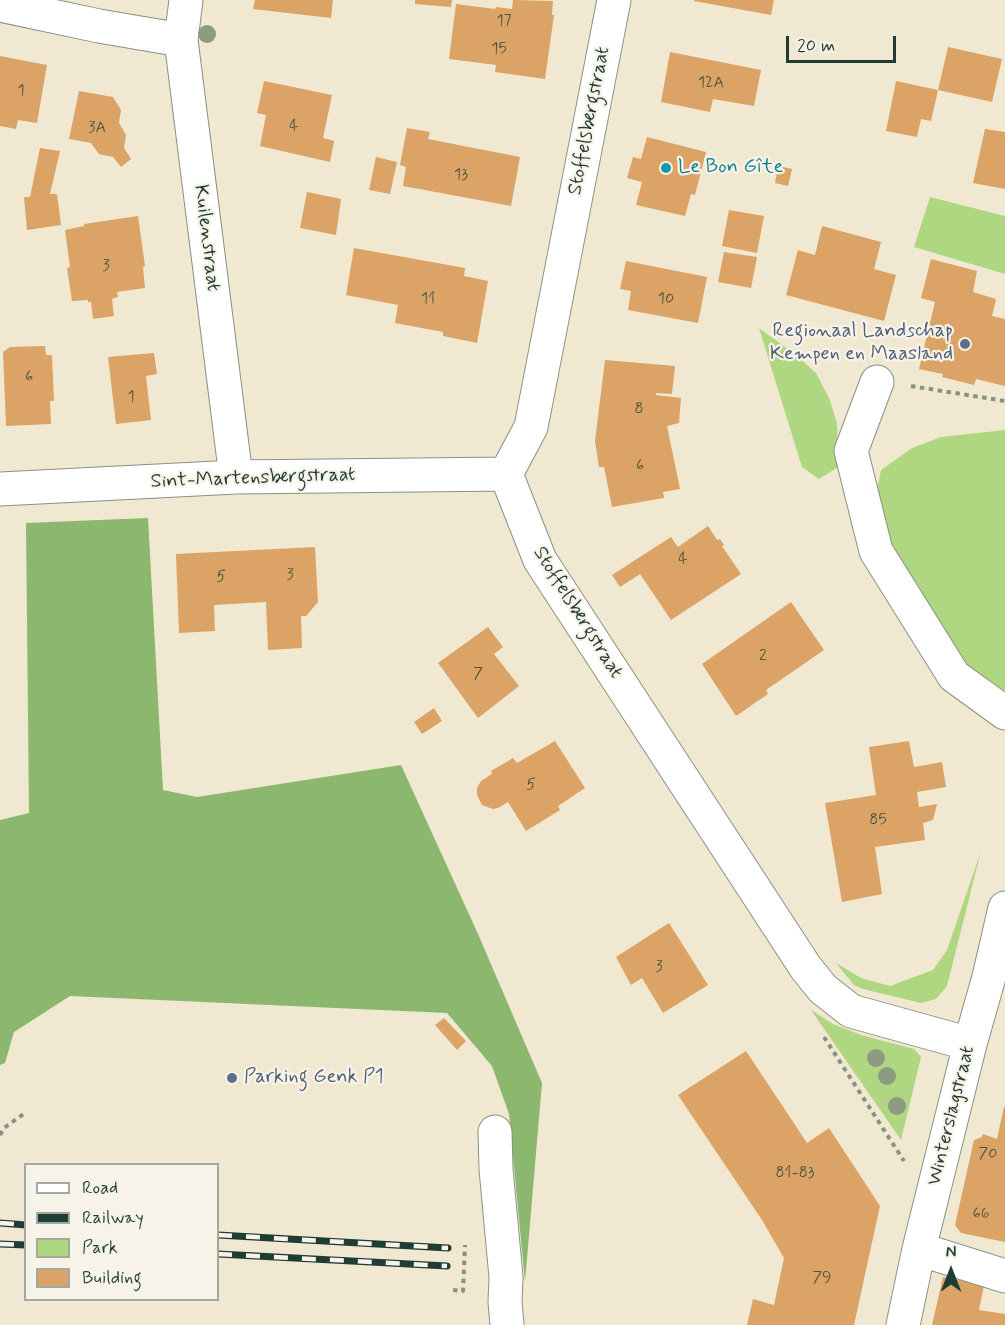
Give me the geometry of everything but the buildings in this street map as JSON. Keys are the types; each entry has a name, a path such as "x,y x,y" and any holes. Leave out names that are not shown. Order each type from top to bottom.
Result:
{"street":[{"name":"Kuilenstraat","path":"186,0 181,40 236,477"},
{"name":"Stoffelsbergstraat","path":"614,0 531,427 506,474 540,560 823,989 851,1011 970,1044"},
{"path":"0,5 99,26 181,40"},
{"path":"878,382 851,451 876,551 954,676 1005,713"},
{"name":"Sint-Martensbergstraat","path":"0,489 236,477 506,474"},
{"name":"Winterslagstraat","path":"903,1325 919,1249 1005,908"},
{"path":"495,1132 496,1169 506,1276 502,1317"},
{"path":"919,1249 1005,1275"}],"path":[{"path":"878,382 1005,401"},
{"path":"822,1034 904,1161"},
{"path":"0,1135 4,1128 25,1113"}],"green space":[{"path":"930,197 1005,216 1005,274 914,247"},
{"path":"759,328 816,373 829,398 837,423 838,467 819,479 802,467"},
{"path":"1005,430 1005,697 962,663 886,548 874,506 881,470 912,448 941,437"},
{"path":"148,518 163,790 197,797 401,765 478,934 542,1083 525,1282 509,1114 492,1066 447,1013 70,996 14,1032 5,1063 0,1065 0,820 29,813 26,523"},
{"path":"981,851 947,986 936,999 921,1003 854,985 836,963 861,978 890,986 933,970 947,950"},
{"path":"811,1010 833,1024 861,1035 914,1049 921,1057 901,1140"}],"railway":[{"path":"0,1223 24,1225"},
{"path":"219,1235 448,1248"},
{"path":"0,1244 24,1245"},
{"path":"219,1254 447,1266"}],"place":[{"name":"Le Bon Gîte","path":"666,168"},
{"name":"Regionaal Landschap Kempen en Maasland","path":"965,344"},
{"name":"Parking Genk P1","path":"232,1078"}]}
